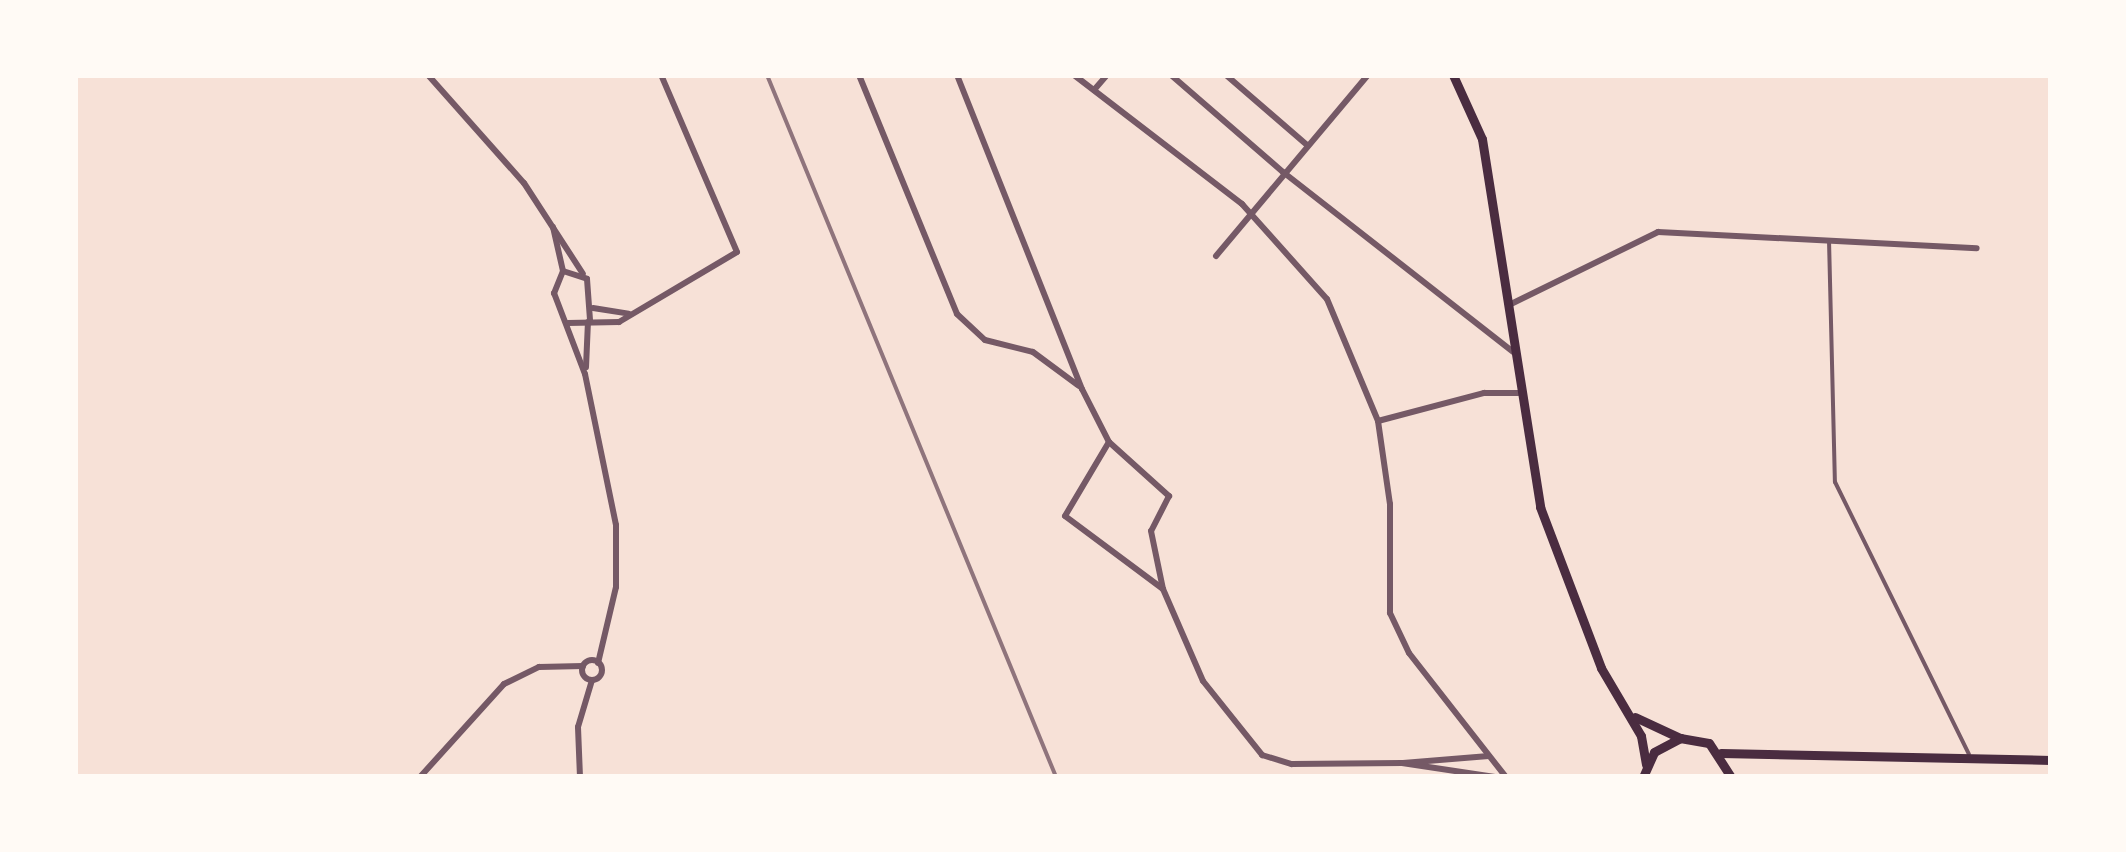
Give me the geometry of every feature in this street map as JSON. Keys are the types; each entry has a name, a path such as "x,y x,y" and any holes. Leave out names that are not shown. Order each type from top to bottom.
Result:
{"main road":[{"path":"1453,75 1482,139 1510,305 1518,393 1554,550 1601,668 1632,715 1646,766"},
{"path":"1632,715 1680,738 1695,738 1720,752 2051,760"},
{"path":"1643,777 1654,752 1680,738"},
{"path":"1720,752 1730,777"}],"street":[{"path":"428,75 524,183 583,274 592,308 585,374"},
{"path":"568,323 608,324 737,252 661,75"},
{"path":"859,75 957,314 985,340 1032,352 1082,389"},
{"path":"957,75 1082,389 1109,442 1170,496 1151,532 1163,589 1203,681 1262,755 1292,764 1402,763 1490,756"},
{"path":"1074,75 1251,213 1327,299 1378,421 1390,504 1390,612 1409,654 1506,777"},
{"path":"1094,90 1107,75"},
{"path":"1171,75 1283,172 1512,352"},
{"path":"1226,75 1307,145"},
{"path":"1216,256 1368,75"},
{"path":"553,227 563,270 554,293 585,374 618,541 614,600 598,663 601,674 592,680 577,737 580,777"},
{"path":"1510,305 1658,232 1978,248"},
{"path":"563,270 583,274"},
{"path":"592,308 630,314"},
{"path":"1378,421 1484,393 1518,393"},
{"path":"1109,442 1066,516 1163,589"},
{"path":"420,777 460,726 509,680 539,667 598,663"},
{"path":"583,666 592,680"},
{"path":"1402,763 1495,777"}],"lane":[{"path":"1829,240 1835,482 1971,759"}],"railway":[{"path":"767,75 1056,777"}]}
